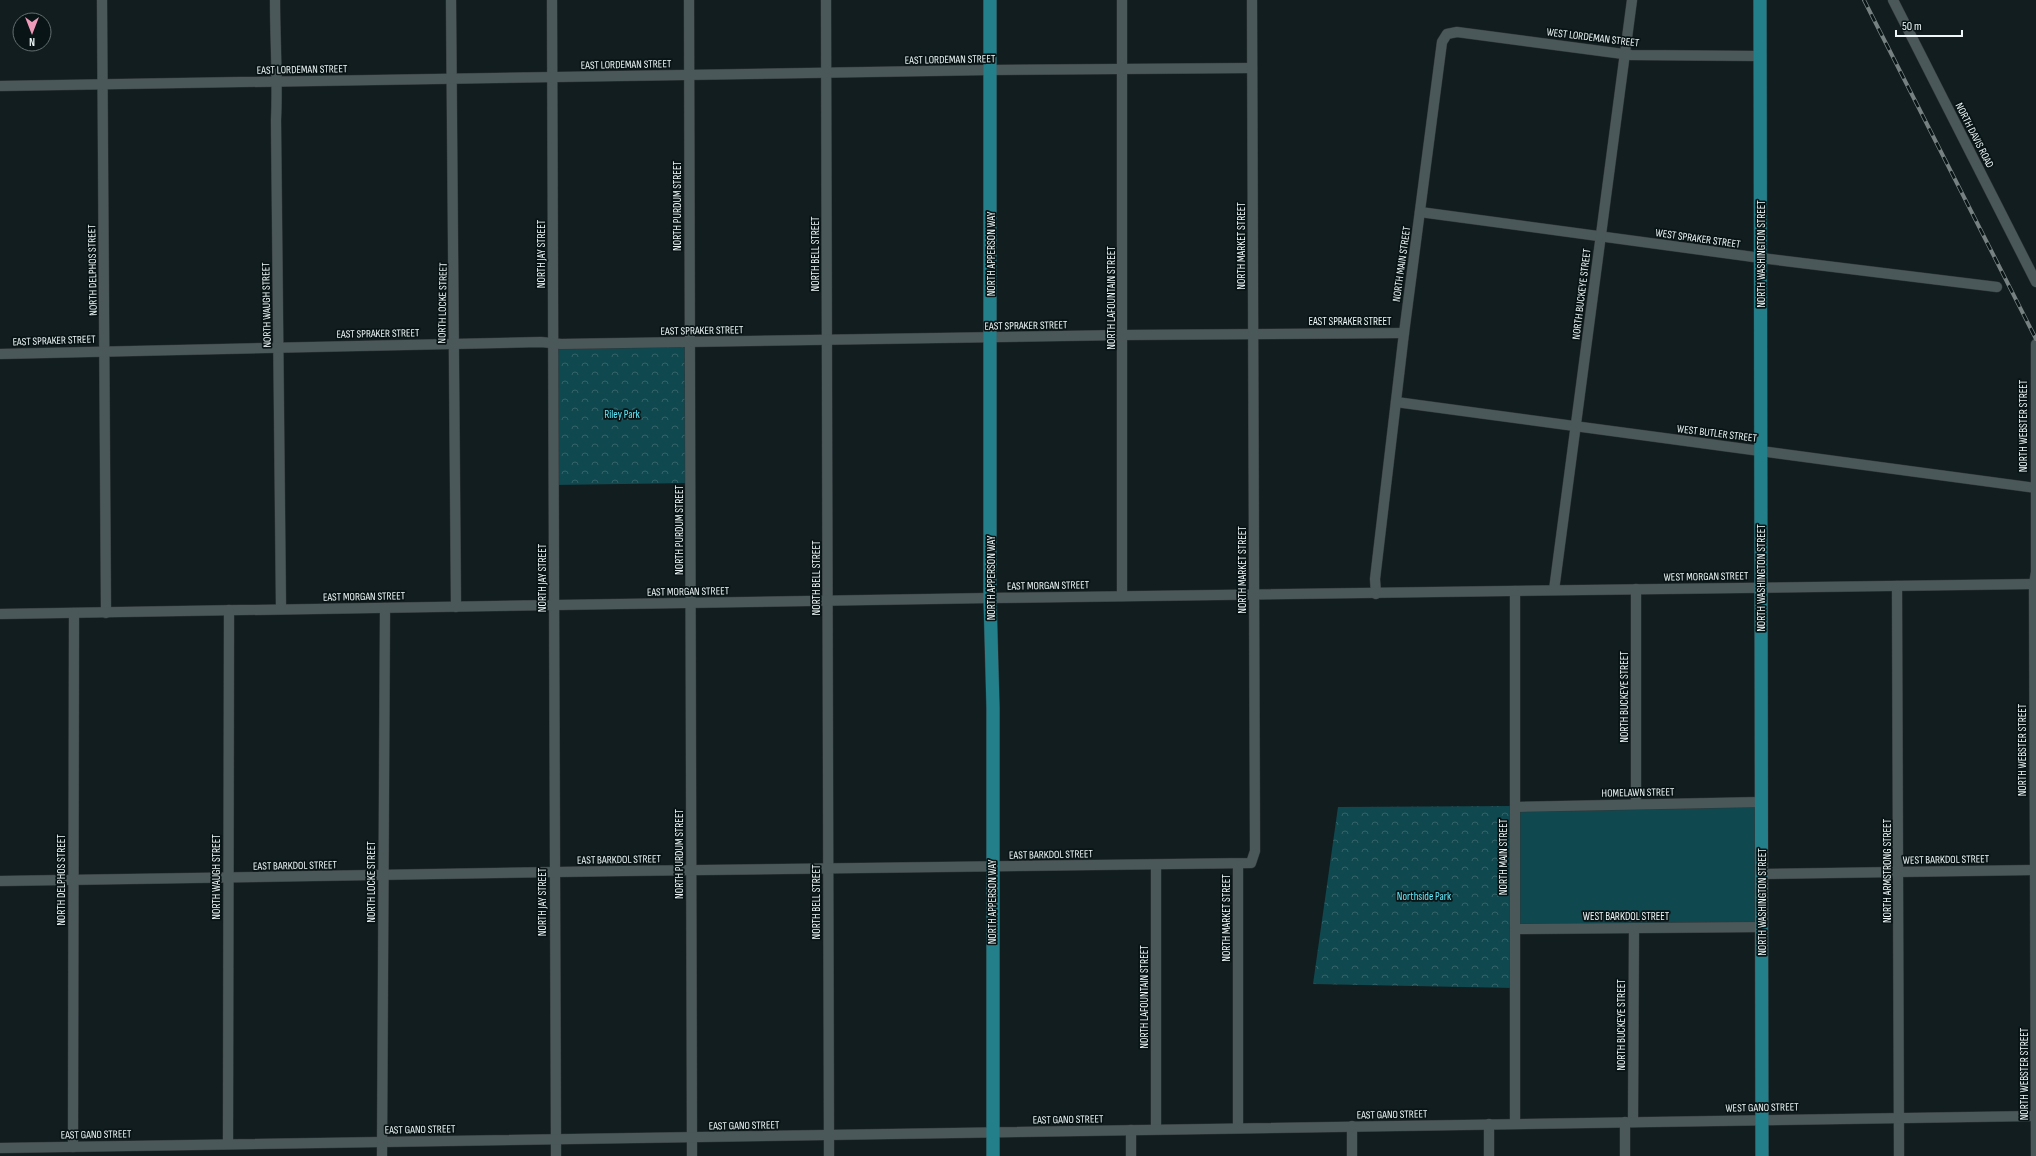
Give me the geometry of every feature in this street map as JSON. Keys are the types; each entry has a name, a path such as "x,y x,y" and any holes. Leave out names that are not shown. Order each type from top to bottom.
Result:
{"main road":[{"name":"NORTH APPERSON WAY","path":"990,0 990,598 993,708 993,1156"},
{"name":"NORTH WASHINGTON STREET","path":"1760,0 1762,1156"}],"street":[{"name":"NORTH DELPHOS STREET","path":"102,0 106,350 104,418 106,612"},
{"name":"NORTH WAUGH STREET","path":"275,0 275,41 278,81 276,120 281,609"},
{"name":"NORTH LOCKE STREET","path":"451,0 455,301 453,344 456,607"},
{"name":"NORTH JAY STREET","path":"552,0 556,1156"},
{"name":"NORTH PURDUM STREET","path":"689,0 692,1156"},
{"name":"NORTH BELL STREET","path":"826,0 829,1156"},
{"name":"NORTH LAFOUNTAIN STREET","path":"1122,0 1122,596"},
{"name":"NORTH MARKET STREET","path":"1238,1127 1238,865 1251,863 1255,851 1252,0"},
{"name":"NORTH BUCKEYE STREET","path":"1554,590 1632,0"},
{"name":"NORTH DAVIS ROAD","path":"1893,0 2036,282"},
{"name":"WEST LORDEMAN STREET","path":"1447,34 1457,32 1631,55 1760,56"},
{"name":"NORTH MAIN STREET","path":"1376,594 1375,579 1404,333 1442,42 1447,34"},
{"name":"EAST LORDEMAN STREET","path":"0,86 990,70 1252,68"},
{"name":"WEST SPRAKER STREET","path":"1420,212 1761,258 1997,287"},
{"name":"EAST SPRAKER STREET","path":"0,354 106,350 541,342 553,344 1253,333 1404,333"},
{"name":"NORTH WEBSTER STREET","path":"2036,344 2036,1156"},
{"name":"WEST BUTLER STREET","path":"1396,402 2036,488"},
{"name":"WEST MORGAN STREET","path":"1376,594 1554,590 2035,584"},
{"name":"NORTH ARMSTRONG STREET","path":"1898,586 1899,1156"},
{"name":"NORTH BUCKEYE STREET","path":"1636,590 1636,804"},
{"name":"NORTH MAIN STREET","path":"1515,591 1515,1123"},
{"name":"EAST MORGAN STREET","path":"0,614 827,600 1376,594"},
{"name":"NORTH LOCKE STREET","path":"382,1156 385,608"},
{"name":"NORTH WAUGH STREET","path":"228,1144 229,610"},
{"name":"NORTH DELPHOS STREET","path":"73,1147 74,613"},
{"name":"HOMELAWN STREET","path":"1515,807 1762,802"},
{"name":"NORTH LAFOUNTAIN STREET","path":"1156,865 1156,1129"},
{"name":"EAST BARKDOL STREET","path":"0,882 691,870 1238,865"},
{"name":"WEST BARKDOL STREET","path":"1762,874 2035,870"},
{"name":"WEST BARKDOL STREET","path":"1515,929 1762,927"},
{"name":"NORTH BUCKEYE STREET","path":"1625,1156 1629,1122 1634,928"},
{"name":"WEST GANO STREET","path":"1489,1124 2036,1116"},
{"name":"EAST GANO STREET","path":"0,1148 829,1136 1238,1127 1489,1124"},
{"path":"1489,1124 1489,1156"},
{"path":"1352,1126 1352,1156"},
{"path":"1131,1130 1131,1156"}],"green space":[{"name":"Riley Park","path":"690,342 691,483 553,485 553,344"},
{"path":"1762,802 1762,927 1515,929 1515,807"},
{"name":"Northside Park","path":"1515,806 1515,988 1313,984 1338,807"}],"railway":[{"path":"1864,0 2036,339"}]}
